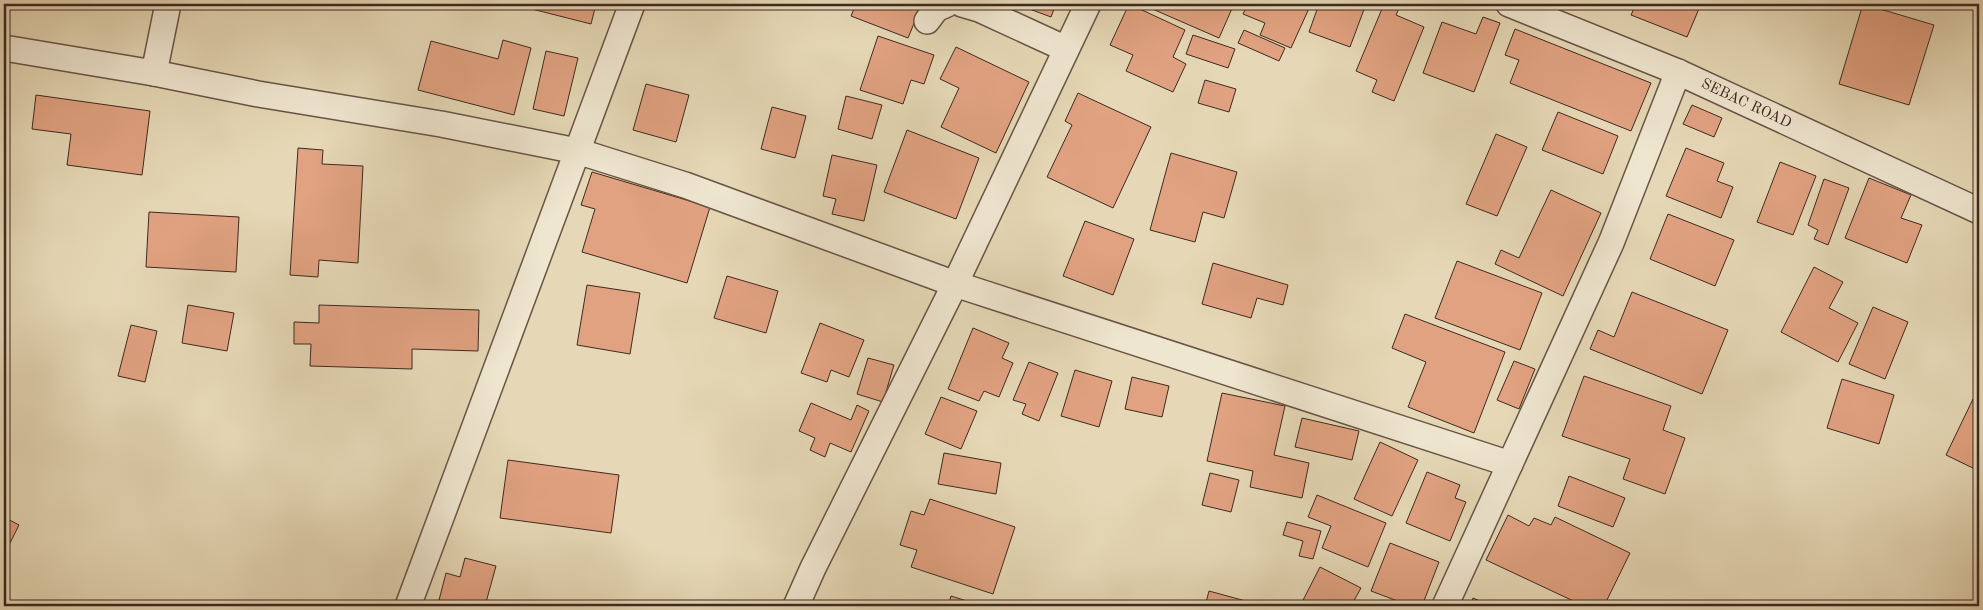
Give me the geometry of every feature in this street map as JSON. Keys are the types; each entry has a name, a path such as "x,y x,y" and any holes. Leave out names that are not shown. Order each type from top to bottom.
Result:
{"street":[{"path":"154,74 168,4"},
{"path":"408,606 632,4"},
{"path":"927,21 936,9 947,4"},
{"path":"962,4 979,9 1066,50"},
{"path":"796,606 954,284 1088,4"},
{"name":"SEBAC ROAD","path":"1509,4 1678,72 1979,211"},
{"path":"4,48 258,94 442,124 577,151 685,185 954,284 1510,464"},
{"path":"1446,606 1611,243 1678,72"}],"building":[{"path":"521,4 596,4 591,24 520,6"},
{"path":"856,4 922,4 908,38 851,16"},
{"path":"1016,4 1056,4 1051,17"},
{"path":"1129,4 1185,30 1173,57 1186,64 1173,92 1126,71 1133,55 1110,45"},
{"path":"1141,4 1234,4 1219,38"},
{"path":"1248,4 1311,4 1291,48 1260,35 1265,23 1243,14"},
{"path":"1319,4 1366,4 1350,47 1309,32"},
{"path":"1384,4 1401,4 1396,15 1424,27 1394,101 1372,92 1377,80 1356,71"},
{"path":"1636,4 1701,4 1687,37 1631,15"},
{"path":"1863,4 1934,25 1909,105 1839,84"},
{"path":"1483,17 1500,23 1474,92 1423,73 1442,22 1476,34"},
{"path":"1515,29 1651,83 1631,131 1510,83 1519,60 1505,55"},
{"path":"1244,30 1285,48 1279,61 1238,43"},
{"path":"1193,35 1235,49 1228,68 1186,54"},
{"path":"878,36 934,55 924,84 911,80 903,104 860,90"},
{"path":"503,40 531,48 514,115 418,90 431,41 498,59"},
{"path":"956,47 1029,82 996,153 941,127 959,88 940,79"},
{"path":"546,51 578,58 564,116 533,109"},
{"path":"1205,80 1236,89 1229,112 1198,103"},
{"path":"646,84 689,95 676,142 633,130"},
{"path":"1078,93 1151,127 1113,208 1047,177 1072,125 1065,121"},
{"path":"36,95 150,111 142,175 67,165 71,134 32,129"},
{"path":"846,96 882,105 872,139 838,129"},
{"path":"1692,105 1722,118 1714,137 1683,124"},
{"path":"772,107 806,116 795,158 761,149"},
{"path":"1558,112 1618,136 1603,174 1542,150"},
{"path":"907,130 979,158 956,219 884,192"},
{"path":"1496,134 1527,147 1497,216 1466,204"},
{"path":"298,148 323,150 322,164 363,166 358,263 319,260 318,277 290,275"},
{"path":"1686,148 1724,163 1717,181 1733,187 1721,218 1666,196"},
{"path":"1171,153 1237,172 1224,218 1203,212 1195,242 1150,230"},
{"path":"832,155 877,165 864,221 832,214 836,199 823,196"},
{"path":"1780,162 1816,176 1793,235 1757,222"},
{"path":"592,172 710,207 687,283 582,252 595,209 581,205"},
{"path":"1869,178 1911,195 1901,218 1922,225 1907,263 1845,238"},
{"path":"1824,179 1849,188 1828,245 1814,239 1818,230 1808,225"},
{"path":"1551,190 1601,213 1563,296 1495,264 1501,250 1519,258"},
{"path":"149,212 239,217 236,272 146,267"},
{"path":"1668,214 1734,240 1715,286 1650,259"},
{"path":"1085,221 1134,239 1113,295 1063,276"},
{"path":"1457,261 1542,293 1520,350 1435,318"},
{"path":"1213,263 1288,285 1283,305 1257,298 1251,318 1202,304"},
{"path":"1814,267 1843,282 1829,308 1858,323 1838,362 1781,332"},
{"path":"727,276 778,291 766,333 714,318"},
{"path":"587,285 640,293 630,354 577,345"},
{"path":"1632,292 1728,330 1702,394 1590,349 1598,330 1614,337"},
{"path":"188,305 234,313 227,351 182,343"},
{"path":"319,305 479,310 478,351 412,349 412,369 310,366 311,344 294,344 294,322 319,323"},
{"path":"1873,307 1908,322 1885,379 1849,364"},
{"path":"1405,314 1505,352 1474,433 1408,407 1426,362 1392,348"},
{"path":"820,323 864,340 849,377 831,370 827,382 801,373"},
{"path":"131,325 157,331 145,382 118,376"},
{"path":"973,328 1009,343 1002,358 1013,363 999,397 984,391 979,401 948,389"},
{"path":"868,358 894,365 883,402 857,394"},
{"path":"1514,361 1535,369 1519,409 1497,400"},
{"path":"1029,362 1058,373 1039,421 1022,414 1026,404 1013,400"},
{"path":"1075,370 1112,381 1099,427 1061,416"},
{"path":"1584,376 1671,406 1663,430 1685,438 1665,494 1623,479 1630,459 1562,436"},
{"path":"1132,377 1169,386 1162,417 1125,409"},
{"path":"1842,379 1894,395 1879,444 1827,428"},
{"path":"1222,393 1285,406 1274,455 1309,463 1302,498 1250,487 1253,471 1207,461"},
{"path":"941,397 977,411 961,449 925,434"},
{"path":"1973,399 1979,402 1979,471 1946,455"},
{"path":"811,403 851,420 857,405 869,411 851,452 830,443 825,457 810,450 815,438 799,431"},
{"path":"1302,418 1359,431 1352,460 1295,447"},
{"path":"1380,442 1418,460 1392,516 1354,499"},
{"path":"944,453 1001,463 996,494 938,484"},
{"path":"508,460 619,475 611,533 500,518"},
{"path":"1427,472 1460,485 1455,498 1466,502 1450,541 1406,523"},
{"path":"1210,473 1239,480 1231,512 1202,505"},
{"path":"1569,476 1625,498 1613,527 1558,506"},
{"path":"1317,495 1386,523 1368,567 1322,548 1331,526 1308,517"},
{"path":"930,499 1015,527 993,594 911,567 917,550 900,545 911,511 924,515"},
{"path":"1508,515 1529,526 1534,518 1551,525 1555,517 1630,553 1604,606 1584,606 1486,560"},
{"path":"4,517 19,525 4,555"},
{"path":"1287,522 1321,531 1313,559 1299,556 1303,541 1283,535"},
{"path":"1390,543 1439,562 1422,606 1411,606 1371,591"},
{"path":"465,558 496,566 485,606 462,606 439,600 446,573 460,577"},
{"path":"1320,567 1361,588 1351,606 1300,606"},
{"path":"1209,591 1264,606 1205,606"},
{"path":"951,596 983,606 948,606"},
{"path":"1473,598 1492,606 1470,606"}]}
